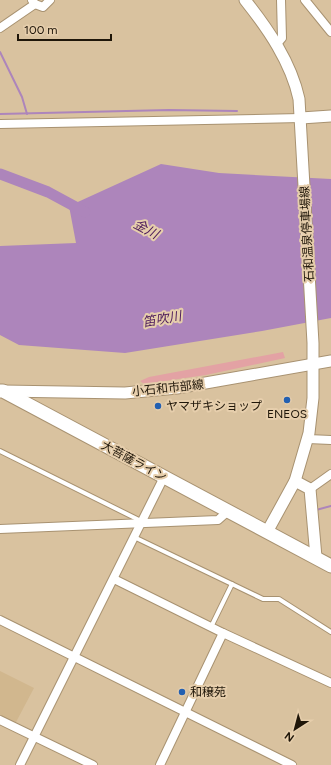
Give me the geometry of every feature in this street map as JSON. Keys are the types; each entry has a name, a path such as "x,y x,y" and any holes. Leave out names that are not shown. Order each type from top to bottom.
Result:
{"highway":[{"name":"大菩薩ライン","path":"2,391 331,566"}],"main road":[{"name":"石和温泉停車場線","path":"244,0 276,45 296,84 301,120 314,363 313,398 308,439 295,481 268,532"},
{"path":"301,120 331,116"},
{"name":"小石和市部線","path":"2,391 125,393 177,388 331,361"},
{"path":"36,409 36,400 43,392"},
{"path":"295,481 310,489 316,557"}],"street":[{"path":"0,28 34,2 43,7 50,0"},
{"path":"276,45 282,38 281,0"},
{"path":"304,0 331,30"},
{"path":"0,124 301,120"},
{"path":"308,439 331,440"},
{"path":"310,489 331,474"},
{"path":"20,765 36,737 164,477"},
{"path":"0,529 218,520 227,512"},
{"path":"114,579 223,633 331,683"},
{"path":"0,620 292,765"},
{"path":"160,765 223,633"},
{"path":"0,720 93,765"}],"lane":[{"path":"0,451 142,522"},
{"path":"134,537 263,599 279,599 331,632"},
{"path":"211,627 232,584"}],"shaded area":[{"path":"283,352 285,358 206,375 144,384 140,381 149,377"},
{"path":"0,671 34,688 15,724 0,716"}],"water":[{"name":"笛吹川","path":"161,164 219,173 331,179 331,318 262,331 125,353 19,345 0,335 0,246 76,243 69,206"}],"waterway":[{"path":"0,52 22,97 27,114"},
{"path":"0,114 169,110 237,111"},
{"name":"金川","path":"0,174 48,192 85,212"},
{"path":"316,510 331,506"}],"place":[{"name":"ENEOS","path":"287,400"},
{"name":"ヤマザキショップ","path":"158,406"},
{"name":"和穣苑","path":"182,692"}]}
